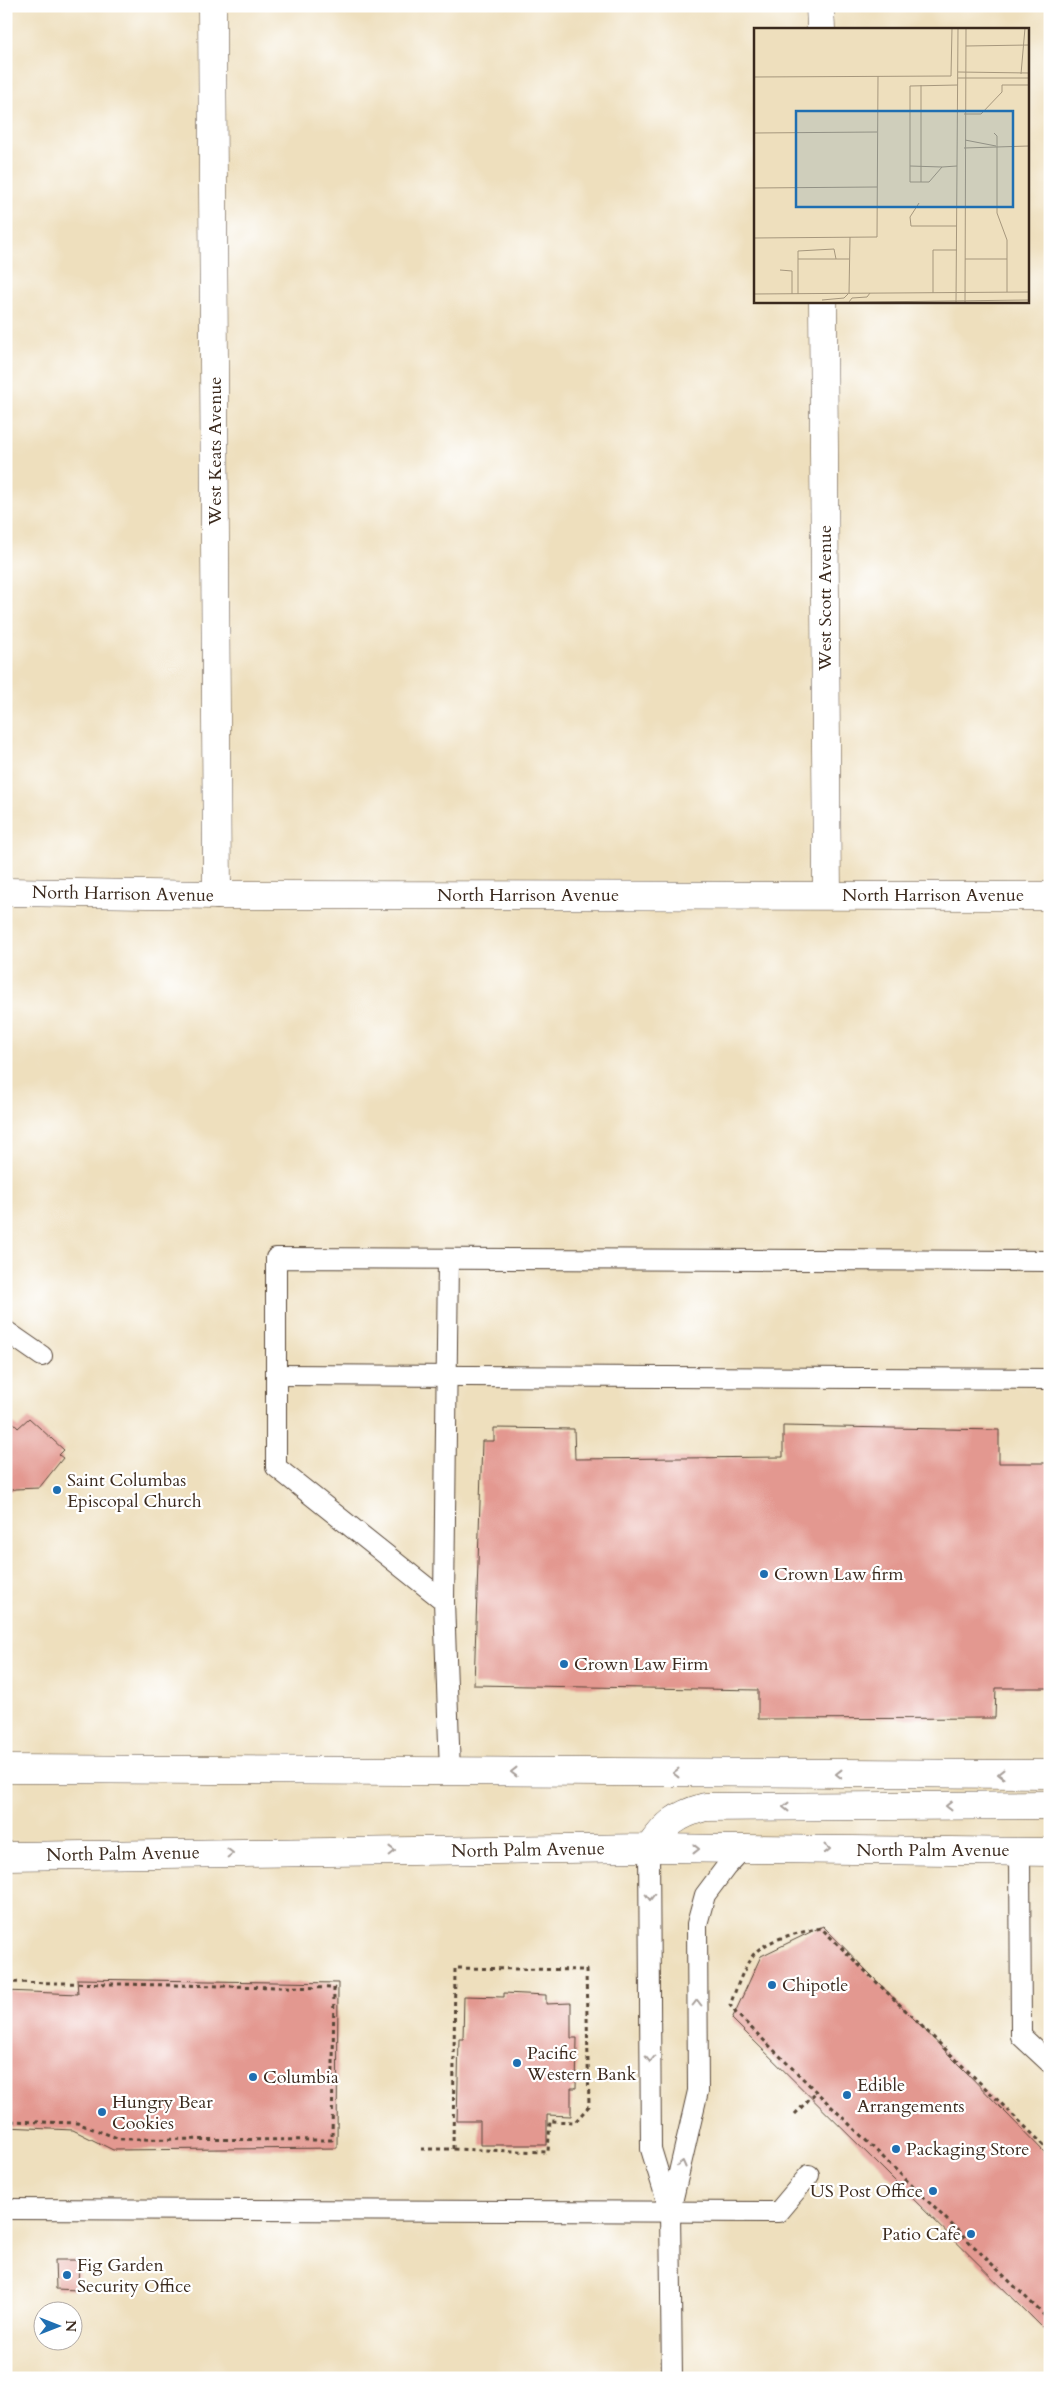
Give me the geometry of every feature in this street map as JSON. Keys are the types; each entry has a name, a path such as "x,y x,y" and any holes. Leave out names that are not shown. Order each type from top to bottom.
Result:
{"street":[{"name":"West Keats Avenue","path":"212,6 217,895"},
{"path":"820,6 820,28"},
{"name":"West Scott Avenue","path":"823,302 827,894"},
{"name":"North Harrison Avenue","path":"6,892 217,895 827,894 1050,896"},
{"path":"6,1769 1050,1774"},
{"path":"649,1848 664,1828 684,1813 705,1807 1050,1805"},
{"name":"North Palm Avenue","path":"6,1856 649,1848 1050,1852"}],"lane":[{"path":"444,1601 276,1468 276,1258 1050,1261"},
{"path":"448,1259 444,1601 450,1772"},
{"path":"6,1331 42,1356"},
{"path":"276,1376 1050,1379"},
{"path":"649,1848 651,2149 670,2211"},
{"path":"672,2378 670,2211 698,2091 697,1924 705,1895 726,1867 743,1849"},
{"path":"1020,1851 1021,2036 1050,2063"},
{"path":"6,2209 778,2212 809,2175"}],"path":[{"path":"1050,2151 821,1928 786,1935 757,1950 742,1975 730,2005 1050,2321"},
{"path":"421,2149 548,2152 550,2122 574,2122 589,2106 586,1970 455,1968 454,2149"},
{"path":"6,1982 334,1988 332,2140 120,2139 77,2123 6,2121"},
{"path":"795,2114 816,2092"}],"building":[{"path":"6,1415 18,1428 29,1418 64,1450 59,1455 63,1458 39,1488 15,1489 6,1492"},
{"name":"Crown Law firm","path":"783,1426 999,1430 999,1463 1050,1463 1050,1688 996,1688 995,1718 758,1719 758,1690 474,1685 482,1441 494,1441 494,1428 574,1429 575,1459 783,1457"},
{"path":"823,1926 1050,2158 1050,2335 732,2019 761,1956"},
{"path":"77,1979 338,1983 337,2148 113,2150 73,2130 6,2127 6,1991 78,1994"},
{"name":"Pacific Western Bank","path":"504,1993 546,1995 546,2004 571,2003 571,2038 577,2038 576,2088 571,2088 571,2116 547,2115 547,2145 480,2145 480,2121 457,2121 459,2039 463,2039 464,1996 504,1997"},
{"name":"Fig Garden Security Office","path":"55,2260 79,2260 78,2290 56,2289"}],"place":[{"name":"Saint Columbas Episcopal Church","path":"57,1490"},
{"name":"Crown Law firm","path":"764,1574"},
{"name":"Crown Law Firm","path":"564,1664"},
{"name":"Chipotle","path":"772,1985"},
{"name":"Pacific Western Bank","path":"517,2063"},
{"name":"Columbia","path":"253,2077"},
{"name":"Edible Arrangements","path":"847,2095"},
{"name":"Hungry Bear Cookies","path":"102,2112"},
{"name":"Packaging Store","path":"896,2149"},
{"name":"US Post Office","path":"933,2191"},
{"name":"Patio Cafe","path":"971,2234"},
{"name":"Fig Garden Security Office","path":"67,2275"}]}
